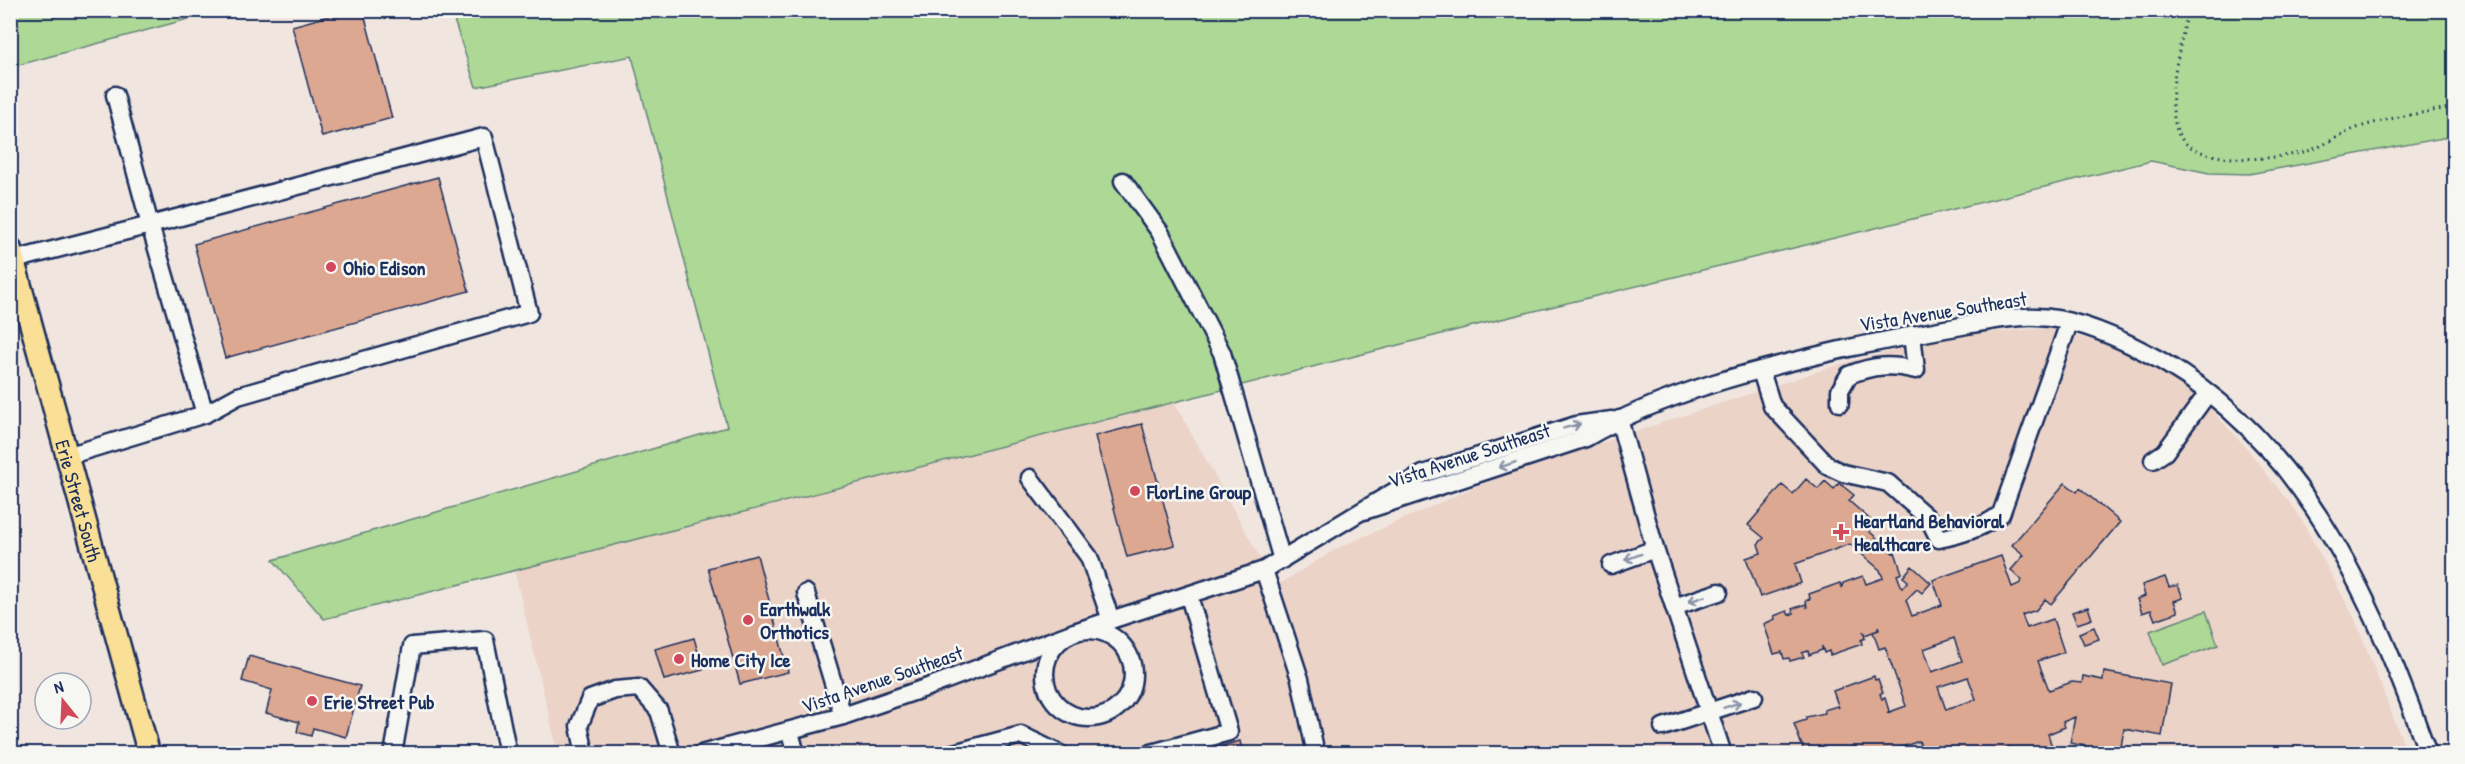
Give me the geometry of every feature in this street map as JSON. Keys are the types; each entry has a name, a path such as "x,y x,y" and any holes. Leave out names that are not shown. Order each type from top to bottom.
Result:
{"main road":[{"name":"Erie Street South","path":"12,254 149,753"}],"street":[{"path":"115,95 205,414"},
{"path":"12,254 150,225 484,137 530,313 238,396 205,414 67,456"},
{"path":"1123,181 1160,232 1222,353 1282,560"},
{"name":"Vista Avenue Southeast","path":"700,753 790,732 843,716 1074,632 1264,570 1364,511 1586,438 1619,419 1761,370 1912,334 2018,317 2039,316 2106,334 2154,356 2208,393 2258,436 2300,485 2351,571 2368,606 2428,753"},
{"path":"1761,370 1772,406 1828,466 1843,473 1888,483 1929,519 1939,539 1963,534 1987,524 2001,514 2070,323"},
{"path":"1840,403 1840,390 1849,375 1881,365 1893,364 1916,370 1912,334"},
{"path":"2154,460 2165,452 2208,393"},
{"path":"1619,419 1655,549 1723,753"},
{"path":"1030,478 1089,557 1111,620"},
{"path":"1611,565 1655,549"},
{"path":"1264,570 1300,679 1316,753"},
{"path":"1674,607 1719,592"},
{"path":"806,593 843,716"},
{"path":"1149,753 1230,732 1189,596"},
{"name":"Vista Avenue Southeast","path":"1089,629 1104,632 1117,639 1127,650 1132,664 1131,686 1120,705 1108,714 1094,718 1080,717 1066,712 1048,691 1045,677 1046,663 1052,650 1061,639 1074,632 1089,629"},
{"path":"393,753 412,646 485,640 508,753"},
{"path":"585,753 579,726 590,699 615,690 639,688 659,711 672,753"},
{"path":"1664,727 1755,697"},
{"path":"790,732 796,753"},
{"path":"950,753 1021,735 1060,753"}],"path":[{"path":"2188,10 2176,74 2174,104 2179,134 2186,144 2199,152 2222,157 2294,154 2316,148 2360,127 2454,107"}],"shaded area":[{"name":"Heartland Behavioral Healthcare","path":"2049,328 2125,350 2188,385 2245,446 2299,515 2355,619 2407,753 558,753 514,570 1174,402 1276,586 1336,549 1500,476 1840,364 1954,335"}],"green space":[{"path":"11,10 218,10 218,11 11,67"},
{"path":"451,11 2454,11 2454,136 2249,174 2209,173 2151,161 1477,325 324,619 273,560 727,427 632,56 476,87"},
{"path":"2206,611 2218,645 2162,665 2150,631"}],"building":[{"path":"351,10 363,10 392,118 322,137 292,26"},
{"name":"Ohio Edison","path":"438,177 469,291 225,358 194,244"},
{"name":"FlorLine Group","path":"1142,424 1175,545 1127,557 1095,436"},
{"path":"1806,479 1818,489 1825,481 1834,489 1839,483 1854,495 1849,501 1875,524 1869,531 1893,553 1895,552 1902,573 1897,575 1902,588 1908,581 1903,577 1912,566 1931,583 1922,593 1917,589 1906,600 1912,616 1942,605 1933,580 2001,556 2012,587 2019,584 2022,580 2011,570 2024,555 2012,545 2065,483 2077,492 2080,488 2120,522 2051,604 2045,599 2036,610 2022,615 2027,628 2053,619 2064,652 2038,661 2049,690 2072,682 2082,683 2083,676 2103,680 2104,672 2171,684 2162,736 2124,729 2120,753 2070,743 2075,717 2063,722 2065,727 2048,734 2053,750 2043,754 2013,754 2010,747 2004,749 2005,754 1924,754 1919,741 1900,748 1895,754 1855,754 1853,746 1853,749 1840,753 1839,751 1805,754 1794,724 1806,720 1806,717 1825,713 1824,710 1837,706 1839,708 1833,691 1874,676 1875,680 1878,679 1883,693 1880,694 1882,699 1885,698 1889,711 1887,713 1906,706 1885,647 1879,649 1873,632 1879,630 1878,626 1878,630 1865,635 1863,631 1865,638 1861,640 1862,644 1830,655 1829,651 1824,653 1822,646 1822,650 1809,655 1808,651 1802,653 1804,657 1790,661 1789,658 1784,659 1782,652 1774,654 1764,624 1775,619 1774,616 1787,611 1789,615 1794,613 1792,609 1806,604 1807,608 1806,600 1810,599 1809,594 1840,583 1842,587 1843,583 1863,576 1866,584 1883,578 1880,570 1850,544 1795,564 1801,583 1760,597 1746,558 1761,553 1758,544 1764,538 1748,525 1782,485 1793,494","holes":["1954,638 1962,661 1932,672 1924,649","1968,677 1976,699 1946,710 1938,687"]},
{"name":"Earthwalk Orthotics","path":"757,555 788,672 740,684 708,568"},
{"path":"2165,577 2169,587 2178,585 2183,598 2174,601 2178,612 2155,620 2151,610 2142,613 2137,599 2145,596 2142,585"},
{"path":"2088,607 2092,619 2077,624 2072,612"},
{"path":"2094,627 2099,639 2084,644 2079,633"},
{"name":"Home City Ice","path":"694,638 703,670 664,680 655,649"},
{"name":"Erie Street Pub","path":"249,656 360,686 346,737 313,728 311,736 297,732 299,722 266,713 272,690 242,681"},
{"path":"1240,741 1243,754 1194,754"}],"place":[{"name":"Ohio Edison","path":"331,267"},
{"name":"FlorLine Group","path":"1135,491"},
{"name":"Heartland Behavioral Healthcare","path":"1841,532"},
{"name":"Earthwalk Orthotics","path":"748,620"},
{"name":"Home City Ice","path":"679,659"},
{"name":"Erie Street Pub","path":"312,701"}]}
